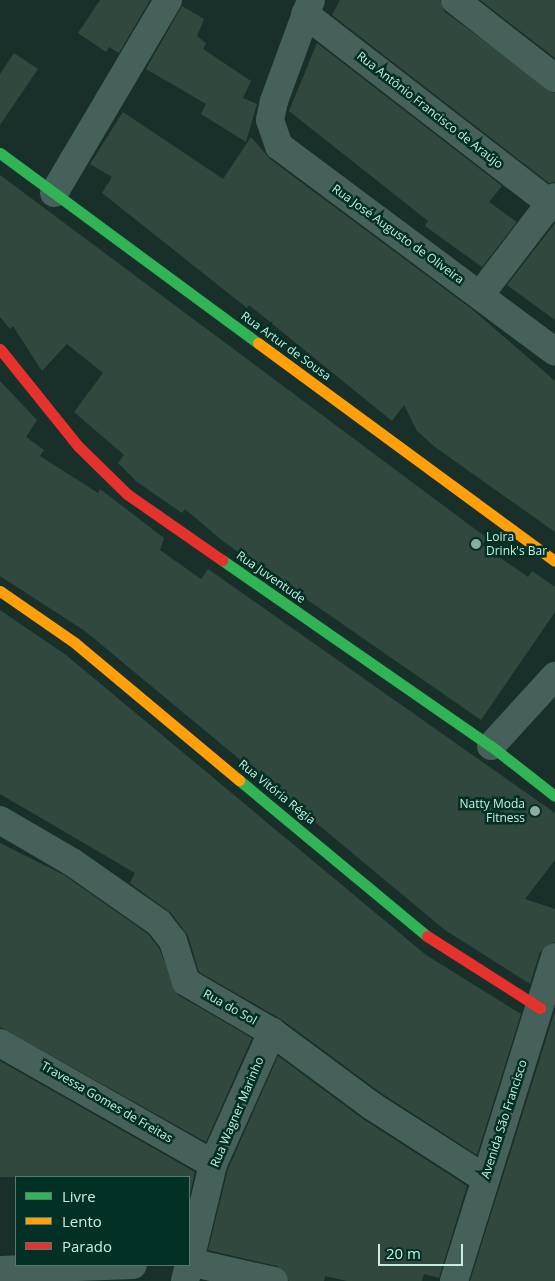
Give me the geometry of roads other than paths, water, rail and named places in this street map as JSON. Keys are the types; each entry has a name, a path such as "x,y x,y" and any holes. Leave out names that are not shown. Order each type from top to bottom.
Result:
{"street":[{"path":"54,193 168,0"},
{"path":"455,0 555,78"},
{"name":"Rua José Augusto de Oliveira","path":"308,7 274,101 270,120 279,146 555,352"},
{"name":"Rua Antônio Francisco de Araújo","path":"308,7 553,202"},
{"name":"Rua Artur de Sousa","path":"0,153 555,561"},
{"path":"480,295 553,202"},
{"name":"Rua Juventude","path":"0,349 78,446 127,494 491,746 555,796"},
{"name":"Rua Vitória Régia","path":"0,591 75,643 436,943 540,1008"},
{"path":"491,746 555,676"},
{"name":"Rua do Sol","path":"0,820 133,903 168,931 186,982 272,1032 372,1106 484,1178"},
{"name":"Avenida São Francisco","path":"454,1281 484,1178 555,957"},
{"name":"Rua Wagner Marinho","path":"190,1265 213,1164 272,1032"},
{"name":"Travessa Gomes de Freitas","path":"0,1043 213,1164"},
{"path":"0,1270 106,1266"},
{"path":"189,1269 274,1281"}],"place":[{"name":"Loira Drink's Bar","path":"476,544"},
{"name":"Natty Moda Fitness","path":"535,811"}]}
